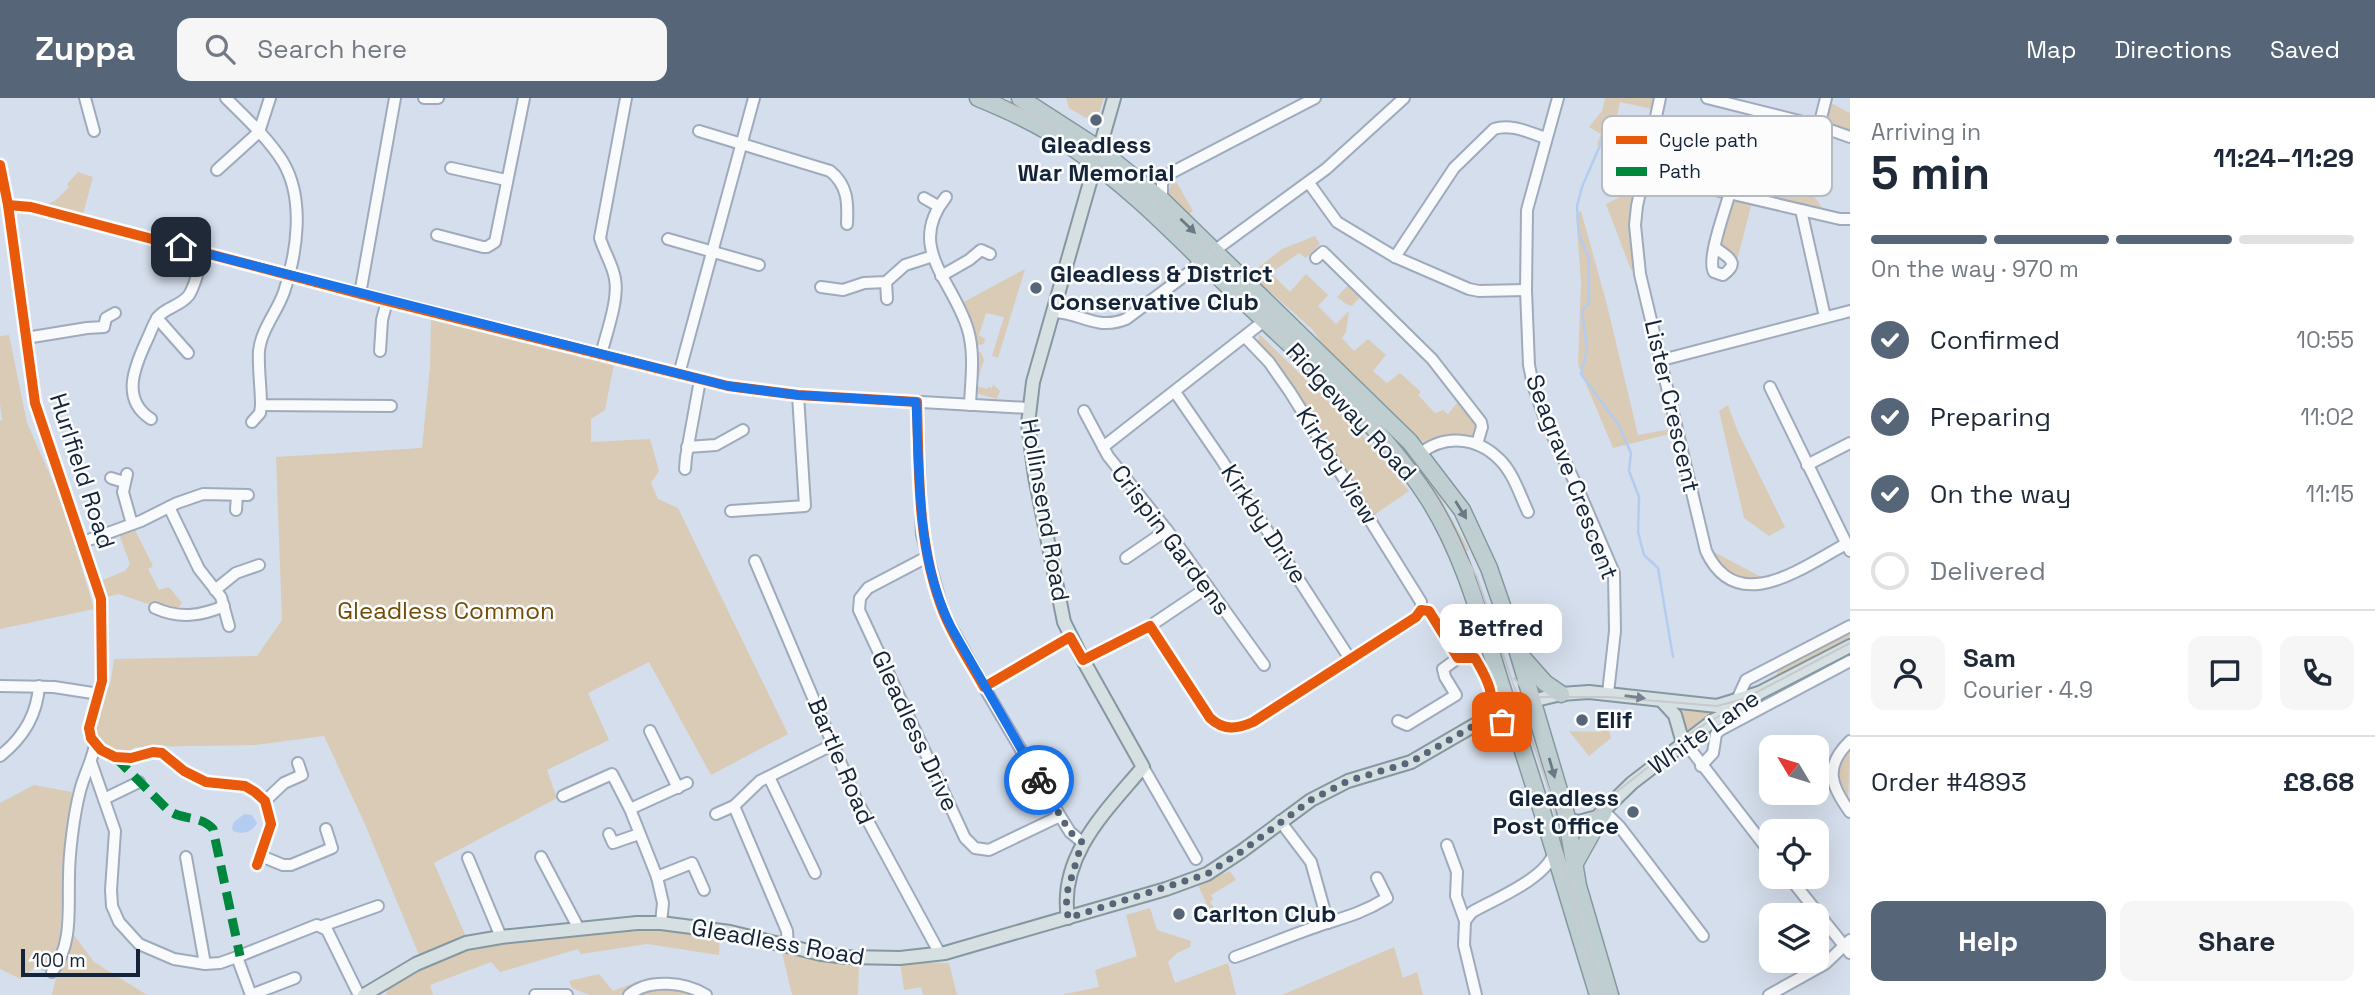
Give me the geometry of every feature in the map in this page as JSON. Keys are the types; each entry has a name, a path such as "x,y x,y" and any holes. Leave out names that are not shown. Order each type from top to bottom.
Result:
{"highway":[{"name":"Ridgeway Road","path":"978,98 1040,126 1097,157 1119,183 1373,428 1403,463 1429,498 1468,582 1555,850 1567,867"},
{"name":"Ridgeway Road","path":"1020,98 1097,157 1163,201 1360,391 1420,454 1448,489 1473,530 1517,649 1566,819 1567,867"},
{"path":"1517,649 1540,678 1561,694"},
{"path":"1518,735 1523,715 1532,700"},
{"path":"1539,801 1566,819"},
{"path":"1598,995 1567,867 1604,811"},
{"path":"1567,867 1589,925 1610,995"}],"main road":[{"name":"Hollinsend Road","path":"1114,98 1033,382 1028,424 1035,477 1064,622 1143,767"},
{"name":"White Lane","path":"1566,819 1583,821 1597,817 1619,794 1714,720 1738,709 1759,692 1845,648"},
{"name":"Gleadless Road","path":"361,995 432,956 466,943 501,937 660,923 730,932 788,947 847,957 892,959 940,954 1068,918 1207,874 1325,792 1348,781 1411,762 1508,707 1561,694 1608,693 1717,706 1759,692"},
{"path":"1661,701 1675,715 1683,743"},
{"path":"1487,718 1506,724 1518,735"},
{"path":"1068,918 1066,896 1082,842 1143,767"}],"street":[{"path":"85,98 94,131"},
{"path":"226,98 284,163 296,204 290,275 262,338 259,351 261,405 260,413 252,422"},
{"path":"217,170 259,132 270,98"},
{"path":"360,294 395,98"},
{"path":"424,98 438,98"},
{"path":"437,235 483,247 492,245 524,98"},
{"path":"601,355 616,290 613,271 600,238 626,98"},
{"path":"679,374 754,98"},
{"path":"1163,201 1162,183 1169,174 1315,98"},
{"path":"1214,251 1309,183 1404,98"},
{"name":"Seagrave Crescent","path":"1558,98 1527,210 1526,290 1530,365 1533,385 1546,422 1614,573 1615,631 1608,693"},
{"name":"Lister Crescent","path":"1656,116 1660,98"},
{"path":"1707,98 1779,116"},
{"path":"1822,116 1826,98"},
{"path":"1395,257 1454,169 1494,129 1510,127 1546,138"},
{"path":"699,131 833,173 846,194 847,224"},
{"path":"1832,131 1850,137"},
{"name":"Hurlfield Road","path":"0,165 35,403 101,599 103,659 99,694 89,728 95,745 77,807 63,955 52,972"},
{"path":"451,168 506,180"},
{"path":"1309,183 1337,222 1395,257 1469,289 1526,290"},
{"name":"Lister Crescent","path":"1639,196 1637,250 1640,274 1706,551 1720,572 1738,583 1755,585 1768,583 1848,547"},
{"path":"1715,247 1729,196"},
{"path":"1745,196 1801,211 1850,219"},
{"path":"946,197 938,206 931,225 933,256 963,317 971,341 970,405"},
{"path":"924,198 938,206"},
{"path":"8,205 31,207 387,301 748,390 1028,408"},
{"path":"1801,211 1825,317"},
{"path":"668,239 759,265"},
{"path":"941,276 970,260 981,250 990,254"},
{"path":"1316,258 1323,252 1432,359 1481,422 1477,444"},
{"path":"151,419 134,402 132,381 135,365 157,318 164,311 181,303 190,293 203,254"},
{"path":"821,286 843,290 864,283 886,282 905,265 933,256"},
{"path":"1054,312 1074,314 1099,324 1116,323 1126,319 1196,266 1196,256"},
{"path":"886,282 887,299"},
{"path":"380,351 380,333 387,301"},
{"path":"1662,360 1850,311"},
{"path":"26,338 104,327 107,318 115,313"},
{"path":"157,318 188,353"},
{"path":"1103,447 1264,321"},
{"name":"Kirkby View","path":"1245,337 1269,362 1290,392 1421,602 1421,610 1416,617 1350,659"},
{"path":"685,469 701,380"},
{"path":"1770,387 1848,547"},
{"name":"Kirkby Drive","path":"1175,391 1350,659"},
{"path":"731,511 810,506 798,395"},
{"path":"916,402 920,510 927,557 939,600 951,627 1060,816 1070,832 1082,842"},
{"path":"261,405 391,406"},
{"name":"Crispin Gardens","path":"1084,411 1113,463 1167,530 1264,664"},
{"path":"687,447 716,445 743,430"},
{"path":"1420,454 1429,446 1444,441 1462,440 1477,444 1499,459 1507,469 1528,512"},
{"path":"1807,465 1850,443"},
{"path":"111,478 126,478 125,501 132,524"},
{"path":"83,542 203,494 243,495 236,510"},
{"path":"169,507 198,569 224,606 229,626"},
{"path":"1126,558 1167,530"},
{"name":"Gleadless Drive","path":"927,557 868,588 860,598 859,610 965,838 975,848 989,850 1060,816"},
{"name":"Bartle Road","path":"755,561 871,830 940,954"},
{"path":"215,590 236,573 247,574 260,565"},
{"path":"1083,660 1150,626 1208,587"},
{"path":"159,614 188,616 224,606"},
{"path":"1150,626 1210,719 1233,729 1253,722 1350,659"},
{"name":"White Lane","path":"1735,702 1746,680 1850,626"},
{"path":"1467,646 1490,688 1492,706 1487,718"},
{"path":"1845,648 1850,661"},
{"path":"1398,721 1406,725 1456,695 1443,669 1458,657 1475,659"},
{"name":"White Lane","path":"1701,766 1713,753 1716,734 1720,730 1850,661"},
{"path":"0,686 39,686 99,694"},
{"path":"0,756 13,745 30,721 38,699 39,686"},
{"path":"630,809 682,785 650,731"},
{"path":"1850,741 1837,758 1832,778 1837,794 1850,812"},
{"path":"1683,743 1759,839"},
{"path":"716,814 734,806 751,788 769,777 834,744"},
{"path":"95,745 115,757 131,758 153,752 162,753 198,779 213,784 245,786 265,801 271,824 259,860 282,865 302,862 332,848 326,829"},
{"path":"91,762 115,831 112,906 119,922 139,944 174,959 205,964 220,963 286,936 378,906"},
{"path":"265,801 284,783 302,775 298,762"},
{"name":"Hollinsend Road","path":"1143,767 1196,859"},
{"path":"563,796 612,774 630,809 657,877 663,903 660,923"},
{"path":"769,777 816,873"},
{"path":"104,799 139,782"},
{"path":"734,806 787,931 788,947"},
{"path":"1604,811 1620,827 1703,936"},
{"path":"1280,821 1311,862 1328,923"},
{"path":"609,834 613,844 639,834"},
{"path":"1447,845 1457,872 1456,896 1465,921 1464,945 1476,995"},
{"path":"1465,921 1472,912 1538,874 1549,863 1555,850"},
{"path":"187,857 205,964"},
{"path":"468,858 501,937"},
{"path":"541,858 579,929"},
{"path":"657,877 692,863 704,890"},
{"path":"1538,874 1567,867"},
{"path":"1235,957 1328,923 1353,917 1387,898 1377,878"},
{"path":"1769,995 1825,964 1848,946 1799,889"},
{"path":"322,926 327,930 361,995"},
{"path":"237,957 251,995 295,978"},
{"path":"629,995 647,985 673,985 689,987 706,995"},
{"path":"535,995 567,995"}],"green space":[{"path":"1066,98 1104,98 1099,113 1086,118 1069,108"},
{"path":"1605,98 1655,98 1652,109 1620,102 1617,116 1602,116 1602,146 1597,145 1601,134 1589,127 1602,111"},
{"path":"1829,102 1850,113 1850,132 1832,124 1832,116 1828,116"},
{"path":"78,172 93,177 83,214 46,204 55,201 69,187 67,184"},
{"path":"1174,178 1193,211 1188,215 1167,194"},
{"path":"1621,196 1634,196 1632,227 1636,270 1631,270 1606,204"},
{"path":"1814,196 1825,212 1760,197"},
{"path":"1739,199 1752,202 1738,257 1734,257 1721,245 1732,204"},
{"path":"1581,211 1638,435 1671,429 1670,434 1613,448 1578,365 1581,282 1576,214"},
{"path":"1315,236 1320,244 1306,258 1299,253 1271,273 1290,292 1306,274 1328,295 1318,306 1336,324 1349,311 1346,332 1342,338 1354,351 1368,339 1386,355 1373,371 1387,383 1400,373 1421,392 1418,395 1435,413 1443,410 1448,414 1458,402 1480,426 1480,437 1446,436 1424,443 1323,345 1312,329 1250,274 1282,249"},
{"path":"1025,269 998,358 992,356 1004,317 986,313 979,335 985,339 984,344 976,346 971,321 962,303"},
{"path":"1229,274 1380,421 1404,448 1439,496 1469,550 1467,551 1436,498"},
{"path":"1349,284 1361,296 1352,306 1337,297"},
{"name":"Gleadless Common","path":"431,318 614,364 605,410 591,419 591,442 650,439 659,471 651,483 658,499 678,508 788,734 711,775 649,662 588,693 609,740 547,770 557,798 434,863 466,937 419,955 364,822 324,736 255,745 136,747 127,752 107,746 95,730 111,680 114,659 257,656 282,620 276,457 422,448 430,367"},
{"path":"1263,331 1267,331 1383,446 1426,508 1369,438"},
{"path":"1259,334 1361,433 1409,491 1374,515 1272,360 1258,346"},
{"path":"9,335 27,423 62,502 94,609 0,629 0,336"},
{"path":"976,352 981,352 984,360 976,386"},
{"path":"993,384 1000,391 997,399 976,393 976,386 987,389 992,388"},
{"path":"1728,405 1738,432 1785,527 1769,536 1744,518 1719,411"},
{"path":"135,530 153,566 148,569 159,590 169,587 182,603 174,613 119,594 106,597 100,581 125,571 130,564 119,534"},
{"path":"1710,550 1765,579 1760,581 1729,575"},
{"path":"1850,630 1850,639 1775,677 1783,662"},
{"path":"1828,663 1836,664 1733,718 1754,702"},
{"path":"1684,709 1710,713 1687,731 1682,712"},
{"path":"1602,710 1611,738 1589,756 1569,731 1601,732"},
{"path":"1850,747 1848,801 1842,792 1838,769"},
{"path":"34,785 72,792 63,873 60,945 44,971 35,967 21,979 0,969 0,803"},
{"path":"1230,871 1236,880 1211,895 1213,899 1210,902 1216,911 1211,914 1198,885"},
{"path":"1150,908 1157,930 1191,941 1190,947 1177,953 1168,962 1175,983 1228,963 1236,995 1061,995 1099,987 1095,970 1137,956 1126,915"},
{"path":"677,927 720,934 719,955 647,944 581,954 578,949 500,972 491,962 430,985 433,995 386,995 388,985 415,969 469,948"},
{"path":"73,934 94,962 147,995 52,995"},
{"path":"1394,947 1403,978 1417,972 1423,995 1282,995"},
{"path":"781,948 859,964 858,995 792,995"},
{"path":"900,962 949,963 957,995 923,995 921,987 904,990"},
{"path":"599,974 613,991 636,982 692,992 689,995 589,995 572,988 569,981"}],"water":[{"path":"244,814 252,815 257,823 247,832 233,831 234,822"}],"waterway":[{"path":"1602,141 1582,187 1577,206 1579,235 1589,258 1589,303 1582,311 1587,350 1581,374 1618,424 1631,453 1629,471 1639,497 1638,532 1644,555 1658,568 1673,657"}],"tram line":[{"path":"998,98 1042,122 1122,181 1350,401 1422,480 1477,577 1552,799 1560,853 1602,995"},
{"path":"1150,195 1227,267"},
{"path":"1259,299 1358,393 1374,412"},
{"path":"1514,678 1526,692 1538,697 1608,697 1717,706 1744,699 1850,643"},
{"path":"1553,802 1562,812 1574,817 1595,813 1619,790 1695,730 1735,707"}],"marked path":[{"path":"115,757 168,810 203,822 213,829 240,956"}],"cycle path":[{"path":"0,165 35,403 101,599 102,681 89,728 91,738 101,750 115,757 131,758 153,752 162,753 184,771 206,782 245,786 255,792 265,801 271,824 257,865"},
{"path":"8,205 31,207 387,301 728,386 798,395 917,402 921,508 934,586 947,621 984,687 1070,637 1083,660 1150,626 1210,718 1226,727 1242,726 1253,722 1416,617 1421,610 1429,611 1458,658 1475,658 1491,694 1487,718"}],"way so far":[{"path":"1039,780 1070,832 1082,842 1066,896 1068,918 1194,880 1219,867 1325,792 1348,781 1411,762 1487,718 1502,722"}],"place":[{"name":"Gleadless War Memorial","path":"1096,120"},
{"name":"Gleadless & District Conservative Club","path":"1036,288"},
{"name":"Elif","path":"1582,720"},
{"name":"Betfred","path":"1502,722"},
{"name":"Gleadless Post Office","path":"1633,812"},
{"name":"Carlton Club","path":"1179,914"}],"route":[{"path":"181,247 728,386 798,395 916,402 922,535 939,600 984,687 1039,780"}]}
